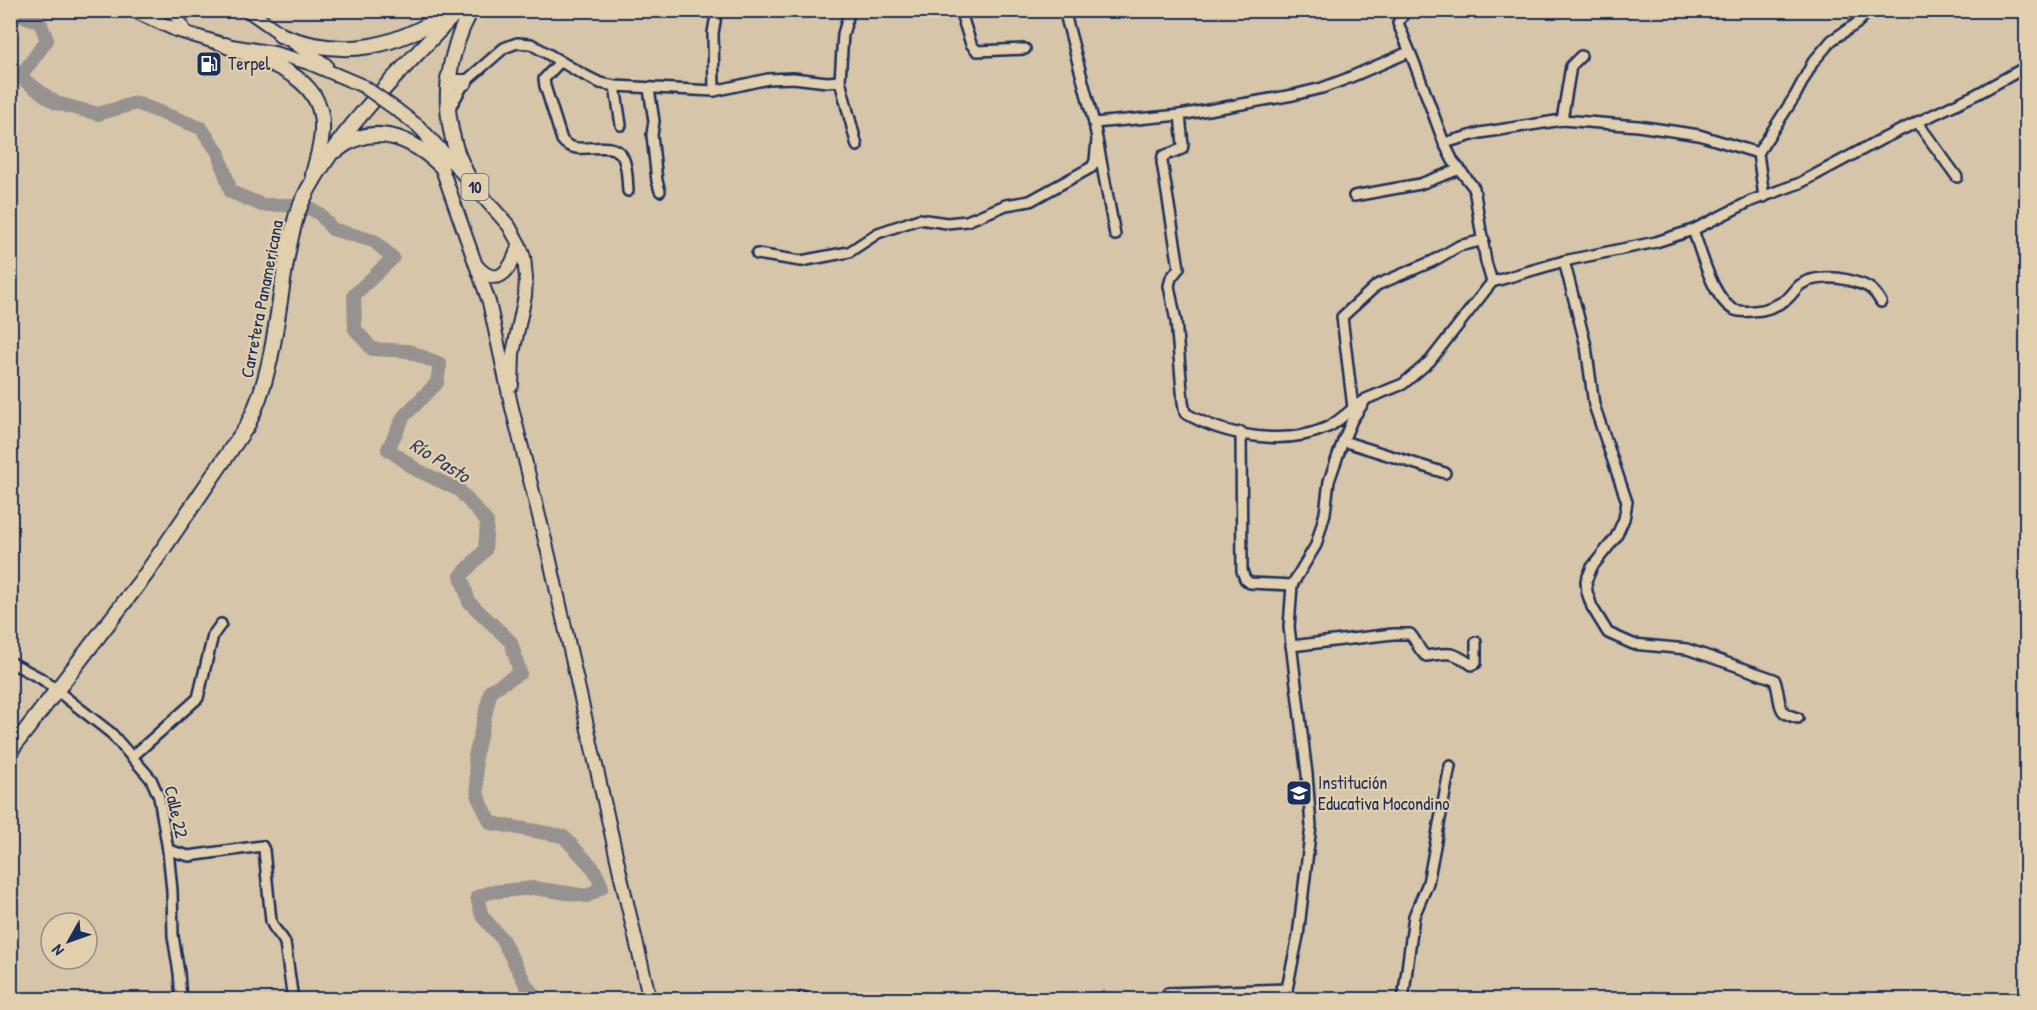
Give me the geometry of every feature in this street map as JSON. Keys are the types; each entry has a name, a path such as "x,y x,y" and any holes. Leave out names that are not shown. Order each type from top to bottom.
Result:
{"highway":[{"path":"280,35 318,46 345,48 372,46 397,40 422,29 451,10"},
{"name":"Carretera Panamericana","path":"10,751 152,564 239,441 255,411 267,375 286,263 297,214 308,189 356,119 458,10"},
{"path":"470,181 455,147 448,112 448,78 453,52 471,10"},
{"path":"225,45 281,67 310,88 319,103 322,131 308,189"},
{"path":"448,78 456,82 465,82"},
{"path":"328,157 340,147 354,140 373,136 392,136 411,142 441,166"}],"main road":[{"name":"10","path":"132,10 185,32 225,45 274,53 339,74"},
{"path":"177,10 177,17 185,32"},
{"name":"10","path":"247,10 280,35 339,74 363,86 397,110 426,134 509,226 524,257 526,278 525,296 513,353 512,404"},
{"name":"10","path":"426,134 441,166 489,302 650,999"},
{"path":"475,264 483,273 492,277 502,275 510,268 519,244"}],"street":[{"path":"714,92 713,33 717,10"},
{"path":"850,10 843,34 840,81 857,146"},
{"path":"960,10 971,44 977,51 1025,49"},
{"path":"1064,10 1094,123 1115,235"},
{"path":"1408,10 1398,23 1444,143 1474,188 1486,262 1492,282"},
{"path":"1764,197 1758,153 1795,96 1813,62 1832,40 1856,24 1870,10"},
{"path":"448,112 465,82 504,48 517,43 531,44 600,83 615,86 714,92 768,79 840,81"},
{"path":"1094,123 1180,115 1322,88 1409,52"},
{"path":"1563,120 1571,66 1581,56"},
{"path":"560,62 544,79 562,140 566,146 573,148 611,149 620,152 624,160 628,191"},
{"path":"1180,115 1182,149 1163,156 1162,162 1179,268 1171,278 1169,286 1176,321 1185,413 1210,425 1267,439 1290,438 1329,426 1366,399 1402,384 1430,361 1492,282 1564,261 1656,242 1693,230 1800,183 2026,67"},
{"path":"615,86 621,125"},
{"path":"649,88 654,122 652,135 660,191"},
{"path":"1444,143 1480,133 1563,120 1638,126 1699,135 1758,153"},
{"path":"1917,122 1957,177"},
{"path":"757,254 801,261 849,252 878,233 919,219 947,223 967,221 1006,205 1030,201 1092,167 1095,161 1097,140"},
{"path":"1354,196 1420,184 1460,169"},
{"path":"1693,230 1720,297 1735,310 1754,312 1769,308 1788,299 1800,285 1816,279 1841,278 1868,286 1874,290 1881,302"},
{"path":"1353,408 1342,316 1377,285 1433,261 1459,246 1484,240"},
{"path":"1564,261 1586,346 1594,405 1627,502 1624,519 1616,537 1593,567 1586,581 1592,607 1608,633 1633,644 1687,649 1774,679 1782,709 1798,718"},
{"path":"1288,999 1287,989 1298,936 1311,826 1289,627 1292,585 1316,545 1325,513 1329,481 1352,420 1366,399"},
{"path":"1241,432 1242,571 1245,579 1250,583 1292,585"},
{"path":"1343,441 1445,472"},
{"path":"132,757 198,698 213,635 221,624"},
{"path":"1291,646 1410,634 1421,653 1426,656 1441,652 1451,653 1472,664 1476,663 1477,659 1476,642"},
{"name":"Calle 22","path":"10,662 58,690 111,733 151,779 159,797 168,850 172,891 172,936 180,973 181,999"},
{"path":"1403,999 1414,916 1428,883 1450,766"},
{"path":"168,850 189,856 262,846 271,921 273,929 282,936 285,943 293,999"},
{"path":"1169,999 1168,993 1287,989"}],"waterway":[{"name":"Río Pasto","path":"10,20 20,15 40,22 47,40 20,77 56,103 98,114 136,103 201,128 218,152 231,192 262,205 304,205 320,214 332,229 374,241 393,258 354,295 355,329 372,349 408,351 440,364 437,383 404,416 388,449 417,470 459,490 487,522 485,550 461,576 469,602 511,642 520,673 491,690 475,757 478,797 491,823 563,836 594,869 602,887 587,896 534,888 491,892 477,897 482,916 502,939 526,985 537,1000"}],"place":[{"name":"Terpel","path":"209,64"},
{"name":"Institución Educativa Mocondino","path":"1299,793"}]}
